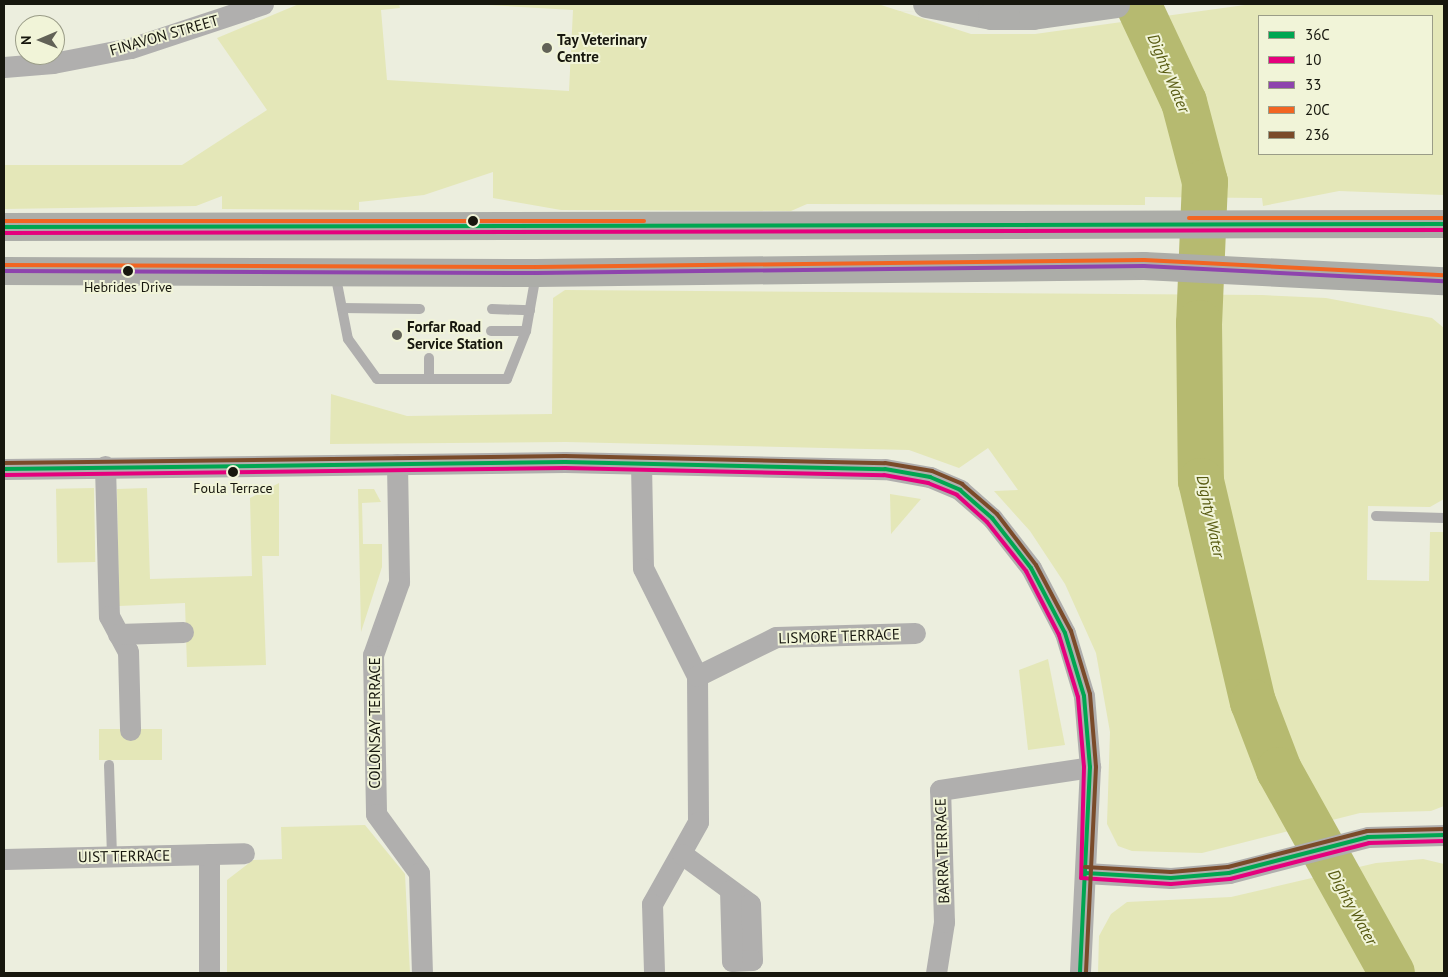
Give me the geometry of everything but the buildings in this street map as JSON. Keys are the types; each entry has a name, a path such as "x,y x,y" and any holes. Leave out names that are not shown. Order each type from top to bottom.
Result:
{"highway":[{"path":"1371,225 1444,207"},
{"path":"4,227 1444,224"},
{"path":"4,271 536,273 1144,266 1262,268 1444,281"},
{"path":"1364,275 1444,299"}],"street":[{"name":"FINAVON STREET","path":"4,66 53,63 131,48 264,4"},
{"path":"928,4 992,16 1032,16 1107,5"},
{"path":"4,468 398,464 641,464 885,469 930,477 960,490 992,518 1031,568 1065,633 1084,696 1090,767 1080,973"},
{"name":"COLONSAY TERRACE","path":"398,464 399,582 373,655 376,814 419,873 422,973"},
{"path":"641,464 643,568 697,676 700,802 694,833 682,854 661,881 652,904 654,973"},
{"path":"105,466 109,616 128,651 130,730"},
{"path":"118,634 183,632"},
{"name":"LISMORE TERRACE","path":"697,676 776,636 915,633"},
{"name":"BARRA TERRACE","path":"936,973 944,922 940,790 1090,767"},
{"path":"1085,873 1171,878 1229,873 1368,837 1444,835"},
{"name":"UIST TERRACE","path":"4,859 244,853"},
{"path":"209,854 209,973"},
{"path":"682,854 730,890"}],"lane":[{"path":"335,273 348,339 377,379 506,379 526,331 536,273"},
{"path":"342,308 420,309"},
{"path":"492,309 530,310"},
{"path":"491,331 526,331"},
{"path":"429,358 429,379"},
{"path":"1376,516 1444,518"},
{"path":"109,765 112,856"}],"green space":[{"path":"299,4 399,4 400,8 381,10 387,80 569,91 573,10 470,4 878,4 971,34 1035,34 1252,4 1444,4 1444,195 1339,191 1263,206 1262,198 1145,197 1145,205 807,204 791,211 561,210 493,198 493,172 424,195 359,202 359,210 222,209 222,196 196,206 4,209 4,165 182,165 267,110 217,38"},
{"path":"565,290 1262,295 1326,298 1432,318 1444,328 1444,499 1430,507 1368,506 1367,580 1429,581 1430,532 1444,532 1444,806 1431,811 1360,813 1202,853 1132,851 1118,846 1107,824 1110,732 1096,653 1065,584 1030,531 994,491 1018,490 988,448 959,468 909,450 566,442 330,444 331,394 407,416 552,414 553,298"},
{"path":"279,483 279,556 262,556 266,665 187,667 185,603 119,606 117,489 147,488 150,579 252,576 250,498"},
{"path":"94,488 95,562 57,563 56,489"},
{"path":"358,489 374,489 381,502 362,503 363,544 382,544 382,567 361,632"},
{"path":"890,494 921,499 891,534"},
{"path":"1048,659 1065,745 1028,750 1019,670"},
{"path":"99,729 162,729 162,760 99,760"},
{"path":"365,825 405,874 410,973 227,973 227,880 253,860 282,859 281,827"},
{"path":"1423,859 1444,864 1444,973 1098,973 1099,936 1111,914 1127,902 1231,897 1376,863"}],"waterway":[{"name":"Dighty Water","path":"1138,4 1184,102 1205,182 1199,323 1201,481 1253,702 1279,770 1392,973"}],"transit line":[{"name":"20C","path":"1189,218 1444,218"},
{"name":"20C","path":"4,221 644,221"},
{"name":"36C","path":"4,227 1444,224"},
{"name":"10","path":"4,233 1444,230"},
{"name":"20C","path":"4,265 536,267 1144,260 1444,275"},
{"name":"33","path":"4,271 536,273 1144,266 1444,281"},
{"name":"236","path":"4,463 565,456 885,463 932,471 962,484 997,514 1036,565 1071,631 1090,694 1096,767 1086,973"},
{"name":"36C","path":"4,469 565,462 885,469 930,477 960,490 992,518 1031,568 1065,633 1084,696 1090,767 1080,973"},
{"name":"10","path":"4,475 565,468 884,475 928,483 957,495 987,522 1026,571 1059,635 1078,697 1084,767 1081,878 1171,884 1230,879 1369,843 1444,841"},
{"name":"236","path":"1085,867 1171,872 1228,867 1367,831 1444,829"},
{"name":"36C","path":"1085,873 1171,878 1229,873 1368,837 1444,835"}],"place":[{"name":"Tay Veterinary Centre","path":"547,48"},
{"name":"Hebrides Drive","path":"128,271"},
{"name":"Forfar Road Service Station","path":"397,335"},
{"name":"Foula Terrace","path":"233,472"}]}
